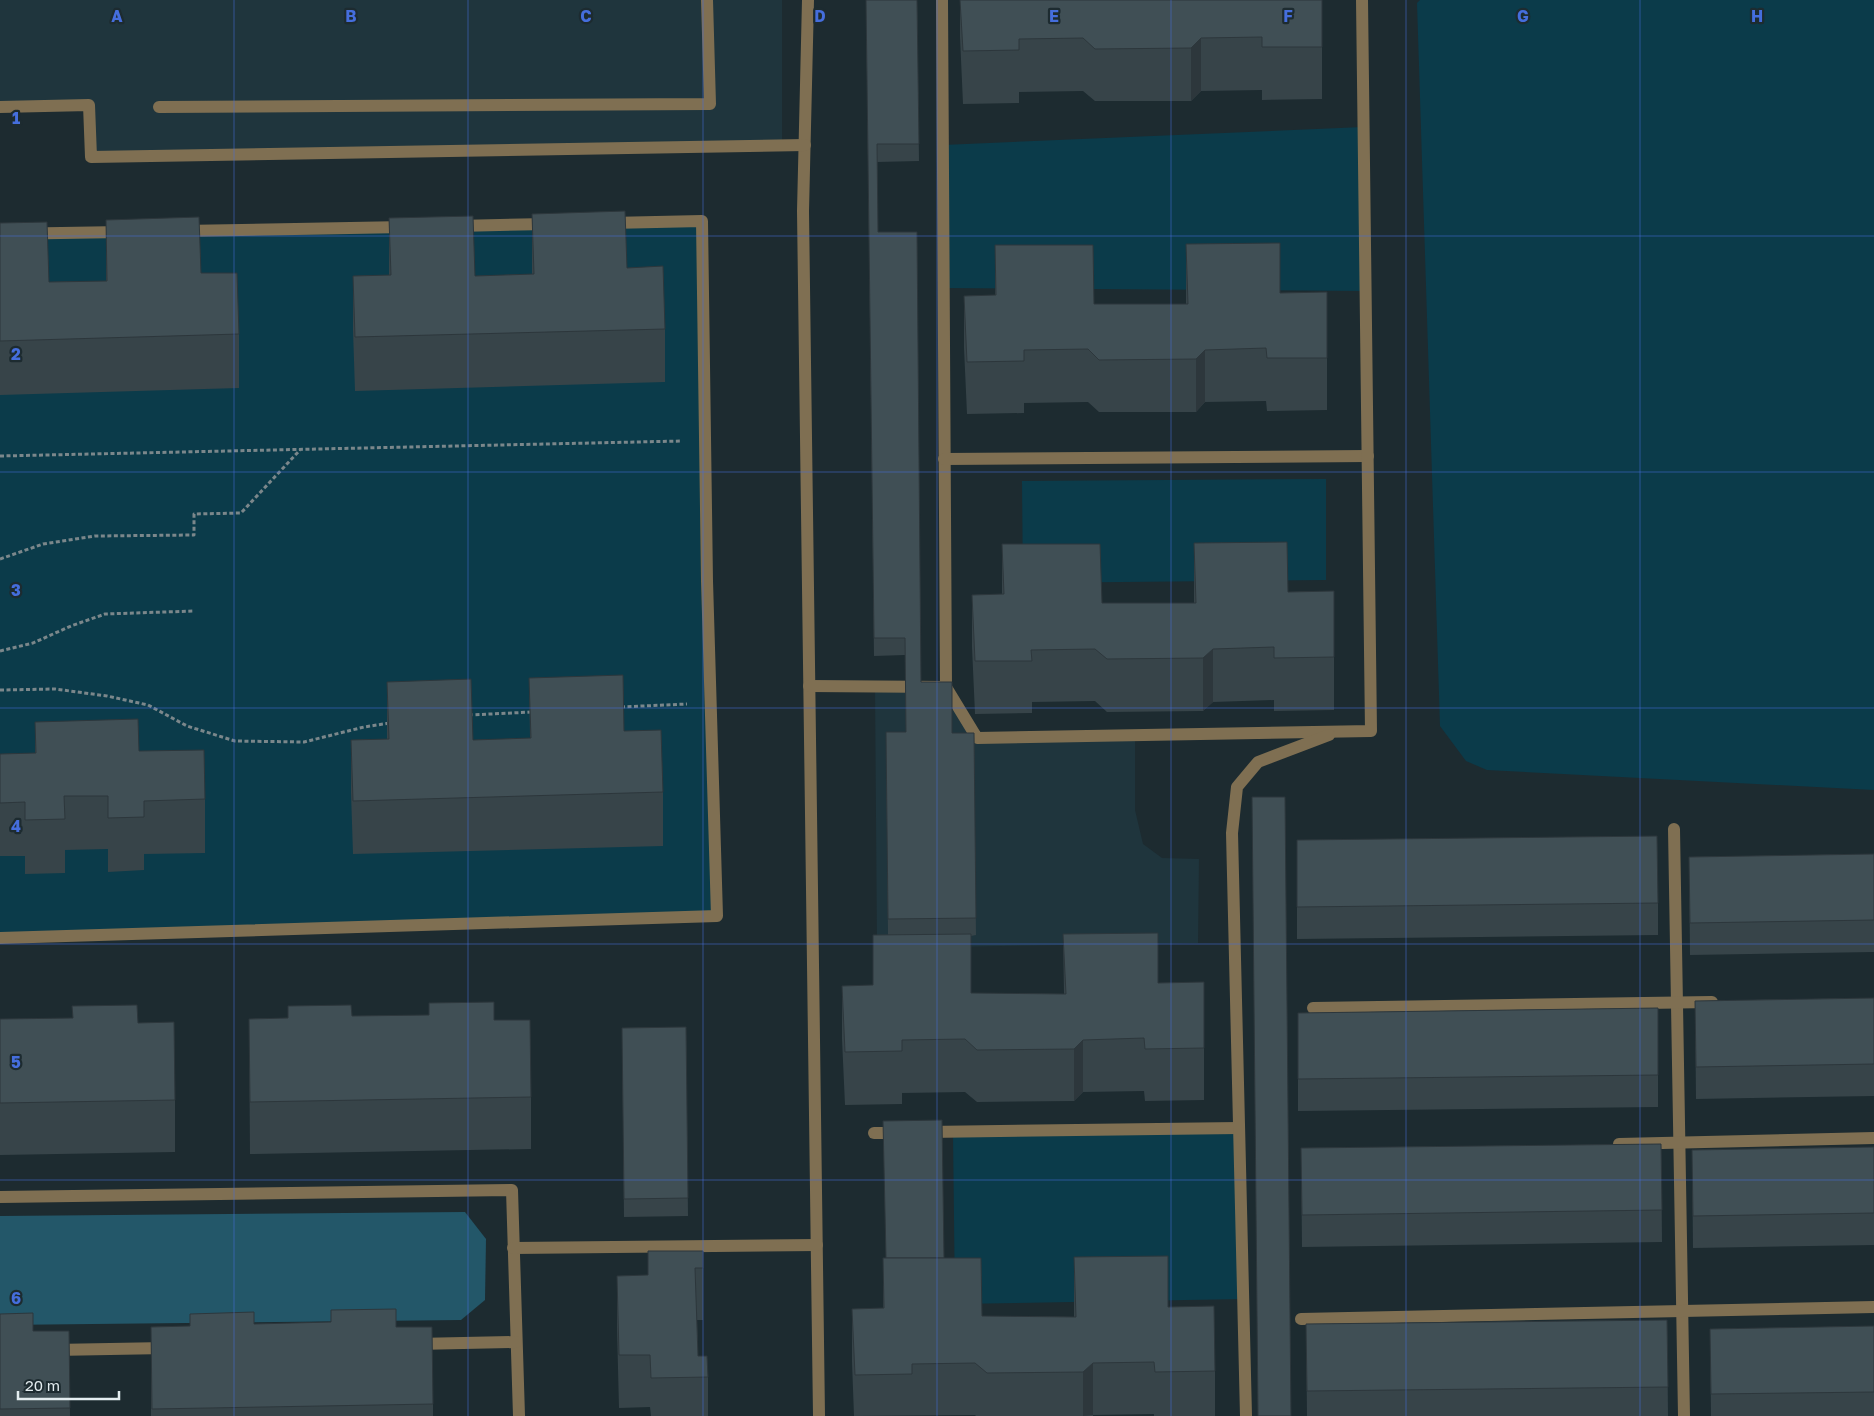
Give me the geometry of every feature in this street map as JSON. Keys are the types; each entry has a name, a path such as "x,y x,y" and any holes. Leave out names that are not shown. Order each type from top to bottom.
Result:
{"street":[{"path":"159,108 710,104 707,0"},
{"path":"808,0 803,211 818,1416"},
{"path":"942,0 946,687 977,738 1371,731 1362,0"},
{"path":"0,107 89,105 91,157 805,146"},
{"path":"0,938 717,916 710,702 702,221 594,223"},
{"path":"445,226 564,224"},
{"path":"168,231 416,227"},
{"path":"0,234 138,232"},
{"path":"944,458 1368,456"},
{"path":"809,686 946,687"},
{"path":"1246,1416 1232,834 1237,787 1258,762 1338,731"},
{"path":"1674,829 1684,1416"},
{"path":"1313,1008 1726,1002"},
{"path":"874,1133 1239,1128"},
{"path":"1610,1145 1874,1138"},
{"path":"0,1197 512,1190 519,1416"},
{"path":"513,1248 816,1245"},
{"path":"1301,1319 1874,1307"},
{"path":"407,1344 516,1342"},
{"path":"40,1350 179,1348"}],"path":[{"path":"0,456 705,440"},
{"path":"0,560 43,544 95,536 194,535 194,514 241,513 300,450"},
{"path":"0,651 33,643 71,626 105,614 194,611"},
{"path":"0,690 56,689 107,696 148,705 187,726 235,741 304,742 364,727 399,722"},
{"path":"613,708 710,702"},
{"path":"462,715 536,712"}],"shaded area":[{"path":"0,0 782,0 782,146 91,157 89,105 0,107"},
{"path":"1420,0 1874,0 1874,790 1487,770 1466,761 1440,726 1417,3"},
{"path":"1363,127 1365,291 943,288 943,145"},
{"path":"702,221 717,916 0,938 0,234"},
{"path":"1326,479 1326,580 1023,583 1022,481"},
{"path":"875,686 946,687 977,738 1135,735 1135,810 1143,844 1162,858 1199,859 1198,943 877,948"},
{"path":"1239,1128 1243,1299 955,1304 953,1132"},
{"path":"465,1212 486,1239 485,1300 461,1320 0,1325 0,1216"}],"building":[{"path":"866,0 917,0 919,144 877,144 878,232 917,232 921,682 952,682 952,733 974,733 976,918 888,919 886,732 906,732 905,638 874,638"},
{"path":"960,0 1322,0 1322,47 1262,47 1262,37 1201,38 1191,48 1095,49 1083,38 1019,39 1019,50 963,51"},
{"path":"625,211 627,268 663,266 665,329 355,337 353,276 391,275 389,218 473,216 475,276 534,274 532,214"},
{"path":"199,217 201,273 237,273 239,334 0,341 0,223 47,222 49,282 107,281 106,220"},
{"path":"1280,243 1280,293 1327,292 1327,358 1267,358 1266,348 1205,350 1196,359 1099,360 1088,349 1024,350 1024,361 967,362 964,296 996,295 995,245 1093,245 1094,304 1188,304 1186,244"},
{"path":"1287,542 1288,592 1334,591 1334,657 1274,658 1274,647 1213,649 1203,658 1107,659 1095,649 1031,650 1032,661 975,661 972,595 1004,594 1002,544 1100,544 1102,603 1196,603 1194,543"},
{"path":"623,675 624,731 661,730 663,792 353,801 351,740 389,739 387,682 471,679 473,740 531,738 529,678"},
{"path":"138,719 139,751 204,750 205,799 144,801 144,817 108,818 108,796 64,796 65,819 25,820 25,802 0,803 0,754 36,753 35,722"},
{"path":"1252,797 1285,797 1291,1416 1258,1416"},
{"path":"1657,836 1658,903 1297,907 1297,840"},
{"path":"1874,854 1874,920 1690,923 1689,857"},
{"path":"1158,933 1158,983 1204,982 1204,1048 1145,1049 1144,1038 1083,1040 1074,1049 977,1050 965,1039 902,1040 902,1051 845,1052 842,986 873,985 873,935 971,934 971,993 1066,994 1063,934"},
{"path":"1874,998 1874,1064 1696,1067 1695,1001"},
{"path":"494,1002 494,1020 530,1020 531,1097 250,1102 249,1019 288,1018 288,1006 351,1005 352,1016 429,1015 429,1003"},
{"path":"137,1005 138,1023 174,1022 175,1100 0,1103 0,1019 73,1018 72,1006"},
{"path":"1658,1008 1658,1075 1298,1079 1298,1013"},
{"path":"686,1027 688,1198 624,1199 622,1028"},
{"path":"942,1120 944,1258 886,1258 883,1121"},
{"path":"1661,1144 1662,1210 1302,1215 1301,1148"},
{"path":"1874,1147 1874,1213 1693,1216 1692,1150"},
{"path":"648,1251 703,1251 703,1268 695,1268 698,1356 707,1356 708,1377 651,1378 650,1355 619,1355 617,1276 648,1275"},
{"path":"1168,1256 1168,1307 1214,1306 1215,1371 1155,1372 1154,1362 1093,1363 1083,1372 987,1373 975,1363 912,1364 912,1374 855,1375 852,1309 884,1308 883,1258 981,1258 982,1316 1076,1317 1074,1257"},
{"path":"396,1309 396,1327 432,1327 433,1404 152,1409 151,1327 190,1326 190,1314 254,1312 254,1324 331,1322 331,1310"},
{"path":"33,1313 33,1331 69,1331 70,1408 0,1409 0,1314"},
{"path":"1667,1320 1668,1387 1307,1391 1306,1324"},
{"path":"1874,1326 1874,1392 1711,1394 1710,1329"}]}
